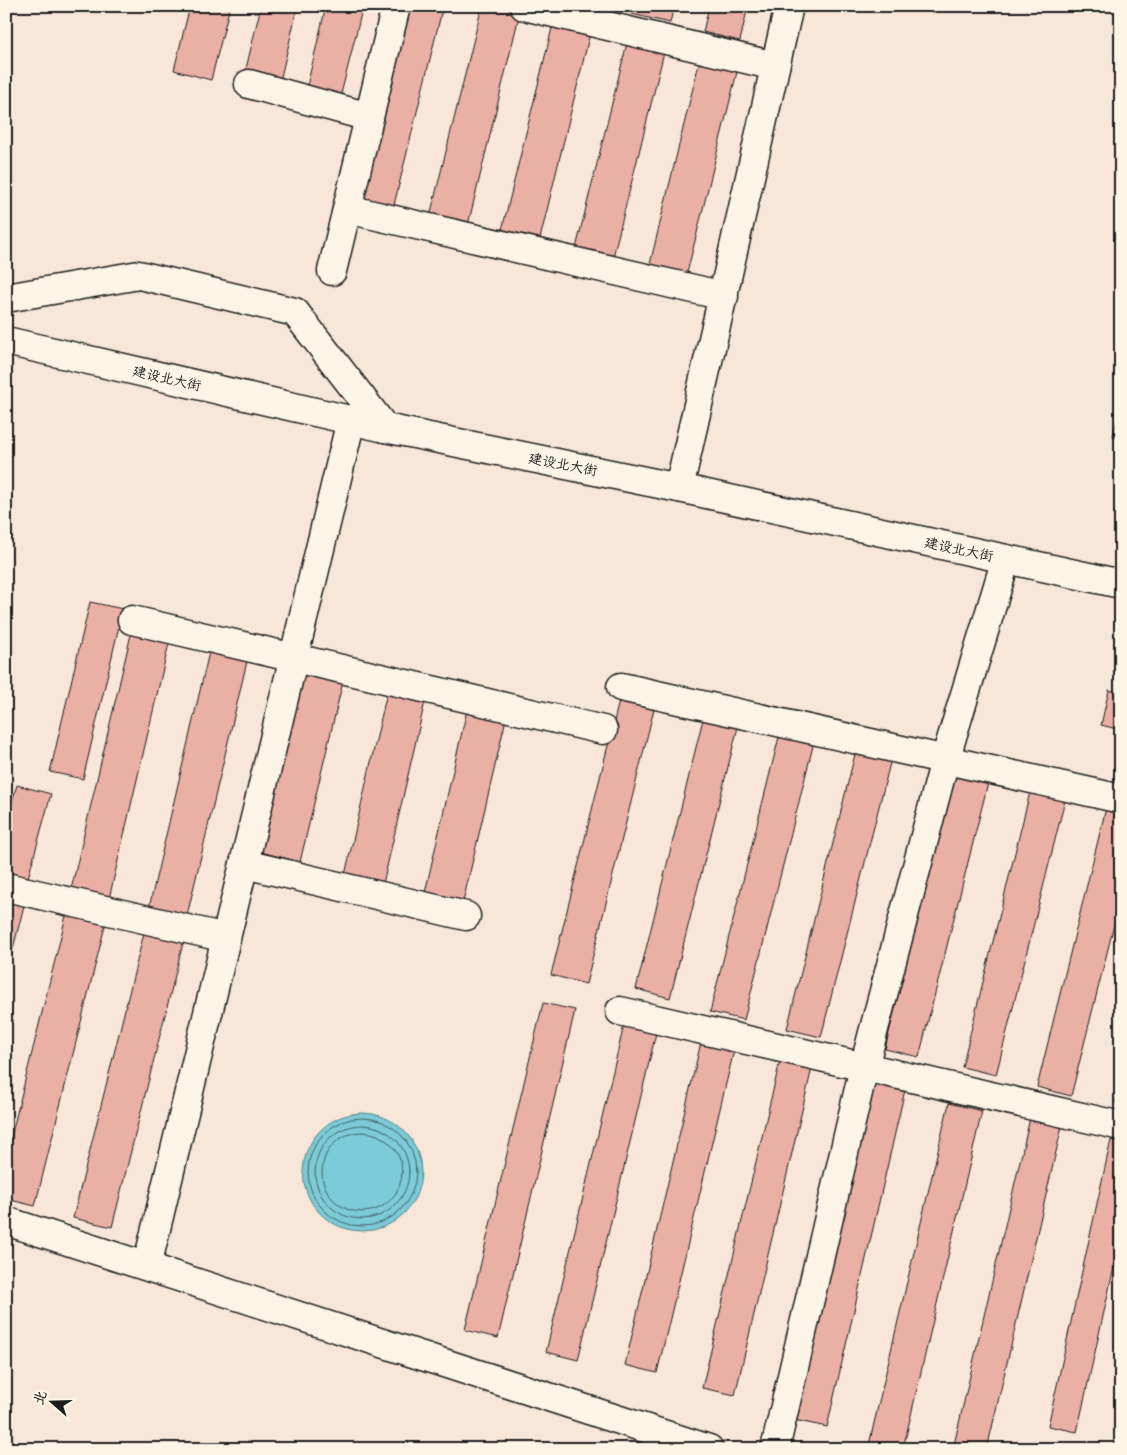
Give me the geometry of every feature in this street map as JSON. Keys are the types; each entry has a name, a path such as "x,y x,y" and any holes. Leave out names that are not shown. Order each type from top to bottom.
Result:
{"street":[{"path":"332,271 396,6"},
{"path":"524,6 775,66"},
{"path":"679,488 789,6"},
{"path":"249,84 369,117"},
{"path":"347,209 724,296"},
{"path":"6,298 139,275 295,312 385,428"},
{"name":"建设北大街","path":"6,341 385,428 679,488 1121,584"},
{"path":"147,1266 351,420"},
{"path":"775,1449 864,1067 945,760 1006,559"},
{"path":"132,620 603,730"},
{"path":"622,687 1121,799"},
{"path":"244,864 466,916"},
{"path":"6,887 226,938"},
{"path":"620,1011 1121,1126"},
{"path":"6,1221 709,1449"}],"water":[{"path":"362,1113 384,1118 395,1123 411,1139 416,1150 421,1172 416,1194 411,1205 395,1221 384,1226 362,1231 340,1226 329,1221 313,1205 308,1194 303,1172 308,1150 313,1139 329,1123 340,1118"}],"building":[{"path":"190,6 230,6 211,80 174,70"},
{"path":"261,6 298,6 280,81 245,73"},
{"path":"326,6 363,6 341,94 307,86"},
{"path":"404,6 443,6 393,209 356,200"},
{"path":"482,6 498,6 520,12 468,225 430,216"},
{"path":"634,6 674,6 670,23 632,14"},
{"path":"709,6 748,6 740,41 703,32"},
{"path":"554,20 591,29 539,243 501,234"},
{"path":"628,39 665,48 612,261 575,252"},
{"path":"701,55 739,64 686,277 649,268"},
{"path":"1121,403 1121,438 1113,436"},
{"path":"90,602 123,609 83,779 50,772"},
{"path":"132,630 170,639 108,903 70,894"},
{"path":"210,648 248,657 186,920 148,912"},
{"path":"305,668 344,677 300,862 261,852"},
{"path":"388,688 426,697 383,884 345,875"},
{"path":"1109,690 1121,693 1121,730 1101,725"},
{"path":"621,693 656,701 586,984 551,975"},
{"path":"706,707 741,715 670,998 636,989"},
{"path":"467,710 506,719 462,906 424,897"},
{"path":"781,729 815,738 744,1020 710,1012"},
{"path":"857,746 892,755 821,1037 787,1029"},
{"path":"955,766 990,775 919,1057 885,1049"},
{"path":"1032,784 1067,792 996,1075 962,1067"},
{"path":"17,785 51,794 26,885 6,879 6,822"},
{"path":"1107,804 1121,808 1121,897 1071,1096 1037,1087"},
{"path":"6,893 26,898 6,976"},
{"path":"68,908 107,918 35,1206 6,1199 6,1157"},
{"path":"145,929 184,939 112,1227 73,1218"},
{"path":"543,1003 575,1010 498,1338 465,1330"},
{"path":"624,1025 656,1033 578,1360 546,1352"},
{"path":"702,1038 735,1046 657,1373 625,1365"},
{"path":"780,1061 812,1068 735,1395 702,1388"},
{"path":"1121,1080 1121,1104 1115,1103"},
{"path":"873,1082 905,1090 827,1427 794,1420"},
{"path":"949,1103 982,1111 903,1449 868,1449"},
{"path":"1030,1118 1062,1126 987,1449 953,1449"},
{"path":"1111,1140 1121,1142 1121,1236 1077,1432 1048,1426"}]}
